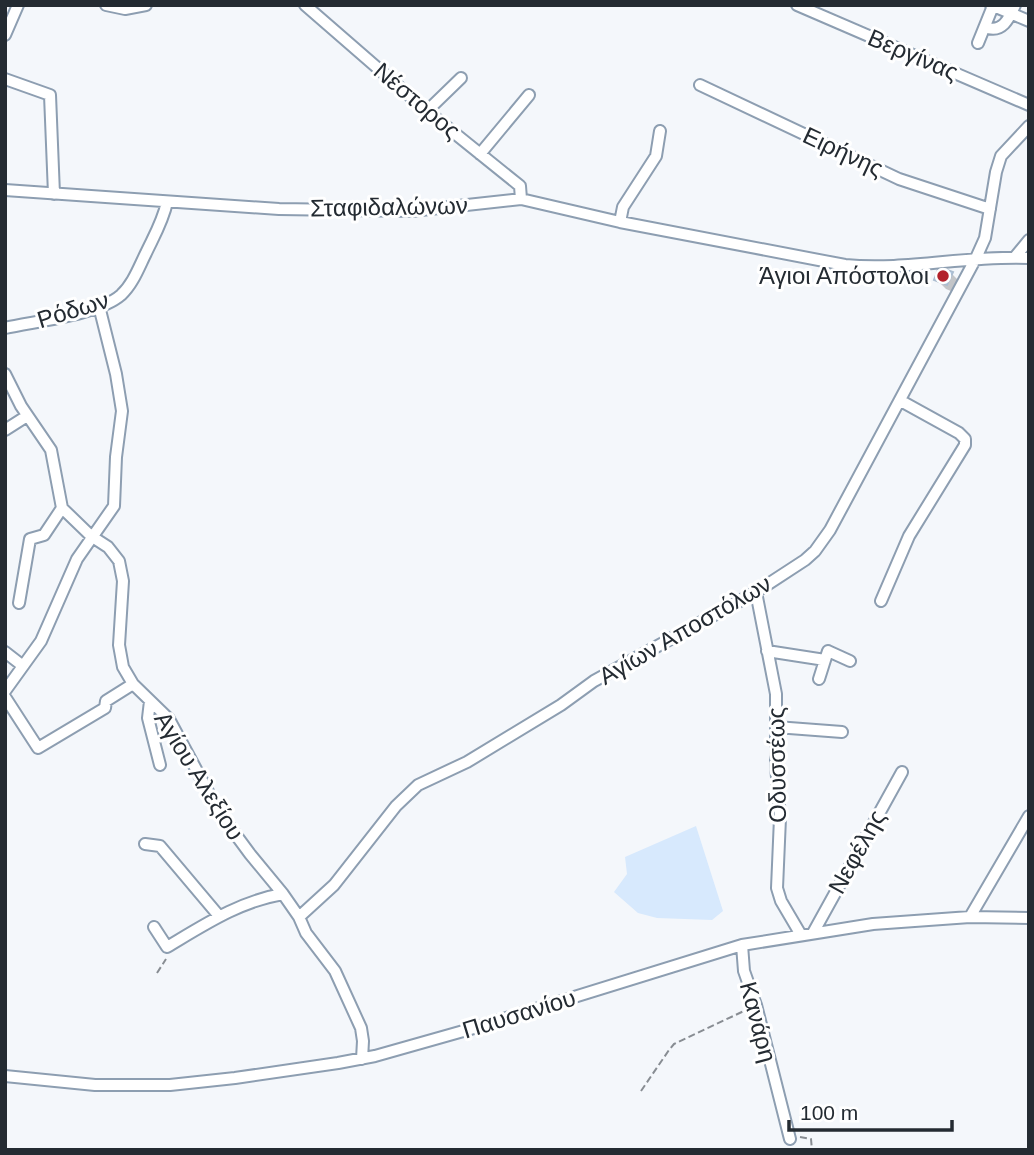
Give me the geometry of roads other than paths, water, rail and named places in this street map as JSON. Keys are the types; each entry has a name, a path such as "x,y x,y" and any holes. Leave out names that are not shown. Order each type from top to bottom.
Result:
{"street":[{"path":"5,35 18,5"},
{"path":"106,5 125,9 146,5"},
{"name":"Νέστορος","path":"305,5 427,111 520,186 521,199"},
{"name":"Βεργίνας","path":"797,5 1029,105"},
{"path":"978,43 992,6 1013,9 1029,21"},
{"path":"985,27 993,30 1001,27 1013,9"},
{"path":"427,111 461,78"},
{"path":"5,79 50,95 54,194"},
{"name":"Ειρήνης","path":"700,85 899,179 990,209"},
{"path":"480,154 529,95"},
{"name":"Αγίων Αποστόλων","path":"299,918 334,885 396,806 418,785 467,762 561,705 617,667 756,592 804,560 824,541 976,258 985,238 1001,156 1029,126"},
{"path":"621,222 623,207 656,156 660,131"},
{"name":"Σταφιδαλώνων","path":"5,190 279,209 412,211 521,199 621,222 845,265 873,267 976,258 1029,258"},
{"name":"Ρόδων","path":"5,328 39,323 99,306 119,297 131,282 163,217 167,202"},
{"path":"1015,257 1029,240"},
{"path":"5,691 41,641 77,559 114,506 116,457 122,411 99,306"},
{"path":"5,374 27,415 51,450 62,508 44,535 30,539 19,603"},
{"path":"881,601 909,536 965,444 965,439 959,433 901,401"},
{"path":"5,430 27,415"},
{"name":"Αγίου Αλεξίου","path":"62,508 91,536 108,547 119,561 123,581 120,658 133,684 169,719 233,833 283,894 306,933 335,971 354,1009 363,1041 362,1059"},
{"name":"Οδυσσέως","path":"756,592 776,694 776,764 780,811 778,888 781,901 807,934"},
{"path":"767,651 825,660"},
{"path":"819,679 828,651 850,661"},
{"path":"5,652 23,666"},
{"path":"5,697 38,748 105,708 106,701 133,684"},
{"name":"Αγίου Αλεξίου","path":"150,701 148,718 160,765"},
{"path":"776,727 842,732"},
{"name":"Νεφέλης","path":"807,934 901,772"},
{"path":"970,917 1029,816"},
{"path":"145,844 160,846 219,916"},
{"path":"154,926 167,947 219,916 266,897 283,894"},
{"name":"Παυσανίου","path":"5,1076 95,1085 170,1085 362,1059 474,1028 742,945 873,924 970,917 1029,918"},
{"name":"Κανάρη","path":"742,945 744,971 757,1005 790,1139"}],"place":[{"name":"Άγιοι Απόστολοι","path":"943,276"}]}
